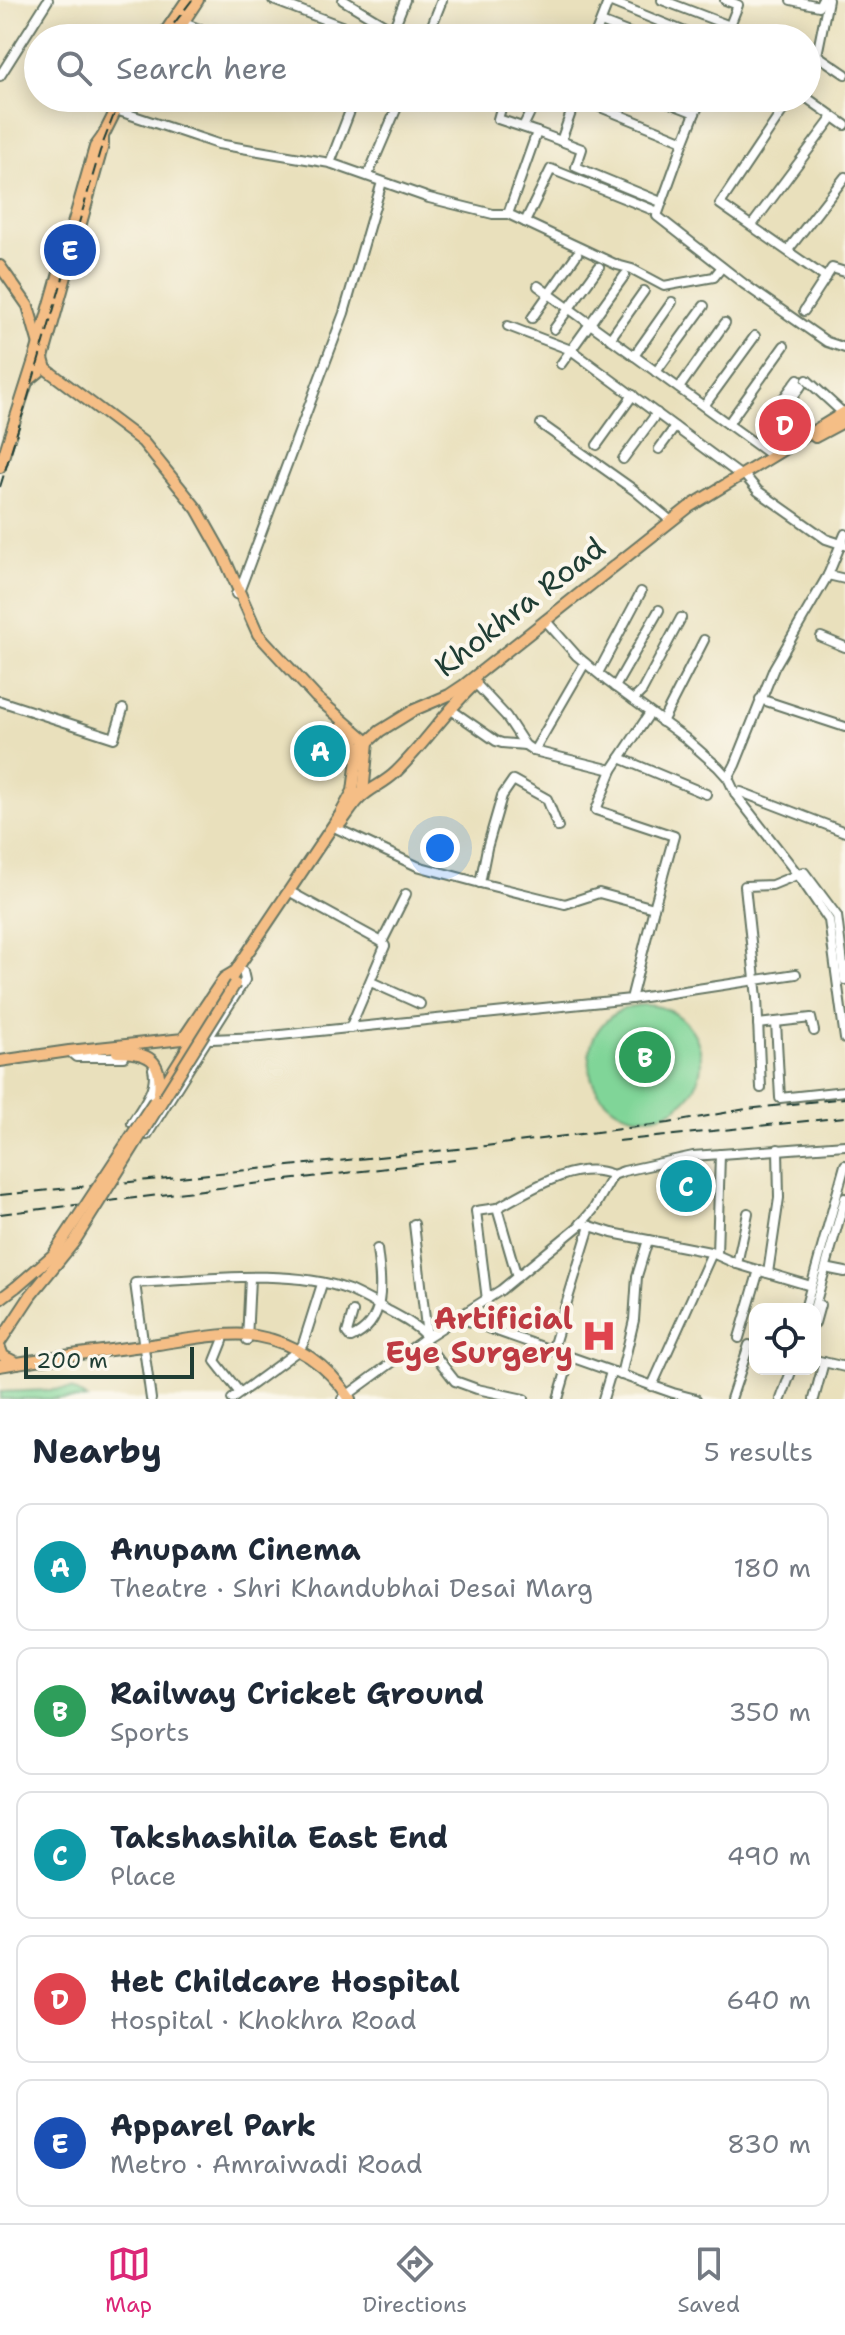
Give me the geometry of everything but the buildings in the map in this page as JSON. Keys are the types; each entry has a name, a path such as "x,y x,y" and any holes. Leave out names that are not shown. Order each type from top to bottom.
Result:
{"main road":[{"path":"171,24 187,0"},
{"path":"184,23 198,0"},
{"path":"38,344 95,147 115,112"},
{"path":"0,467 26,383 38,358 103,145 103,136"},
{"path":"0,266 28,306 38,344 39,372"},
{"path":"0,272 24,308 38,358 62,387"},
{"path":"26,383 39,372"},
{"path":"39,372 143,442 165,467 197,509 223,555 255,637 310,698 347,733 358,751"},
{"name":"Khokhra Road","path":"239,973 358,793 378,787 395,774 426,740 464,685 671,527 772,456 843,415"},
{"name":"Khokhra Road","path":"239,973 338,829 358,793 358,751 380,731 414,710 451,702 671,521 793,449 843,415"},
{"path":"237,593 258,634 316,697 368,742 358,793"},
{"path":"351,728 380,731"},
{"path":"0,1061 183,1039 224,978 239,973"},
{"path":"0,1299 53,1255 239,973"},
{"path":"17,1363 3,1356 0,1345 31,1295 74,1242 239,973"},
{"path":"69,1051 137,1052 145,1055 158,1069 158,1095"},
{"path":"0,1369 247,1337"},
{"path":"0,1369 17,1363 247,1337 297,1352 316,1366 345,1398"}],"street":[{"path":"33,24 48,0"},
{"path":"273,0 337,24"},
{"path":"343,0 384,24"},
{"path":"391,24 405,0"},
{"path":"433,24 442,0"},
{"path":"662,0 725,24"},
{"path":"725,0 738,5 731,24"},
{"path":"791,0 819,6 825,0"},
{"path":"821,28 825,0"},
{"path":"606,24 601,22 609,1 666,24"},
{"path":"0,76 24,38"},
{"path":"821,58 845,74"},
{"path":"821,108 845,125"},
{"path":"122,112 218,144 330,163 429,198 493,214 508,214 664,286 714,277 722,267"},
{"path":"330,163 350,112"},
{"path":"368,175 395,112"},
{"path":"500,112 498,119 582,149 576,167 661,202"},
{"path":"523,127 530,112"},
{"path":"561,141 572,112"},
{"path":"618,112 684,141"},
{"path":"782,112 720,204 826,278"},
{"path":"695,113 657,216 827,342 845,348"},
{"path":"752,225 833,117"},
{"path":"508,214 537,132"},
{"path":"525,222 551,169 658,212"},
{"path":"788,250 845,177"},
{"path":"237,593 344,313 382,182"},
{"path":"532,318 577,254"},
{"path":"554,329 599,267"},
{"path":"804,311 832,268 845,272"},
{"path":"561,364 625,275"},
{"path":"538,286 772,456"},
{"path":"610,339 644,291"},
{"path":"634,356 672,302"},
{"path":"656,372 704,306"},
{"path":"679,388 725,323"},
{"path":"508,326 571,350 744,476 758,491 826,539 844,544"},
{"path":"704,406 755,336"},
{"path":"728,424 784,346"},
{"path":"802,382 843,415"},
{"path":"770,416 802,382"},
{"path":"783,449 776,419 802,382"},
{"path":"597,445 633,395"},
{"path":"623,459 657,413"},
{"path":"541,424 634,490 671,521"},
{"path":"659,449 675,427"},
{"path":"845,534 844,544 828,575 779,657 730,782 736,795 800,874 829,920 845,1039"},
{"path":"828,575 845,579"},
{"path":"598,673 641,592"},
{"path":"615,687 659,610"},
{"path":"633,700 642,691 681,618"},
{"path":"547,623 585,663 685,738 741,792 833,918 845,1013"},
{"path":"821,637 845,647"},
{"path":"662,722 704,640"},
{"path":"534,751 585,663"},
{"path":"476,684 506,716 525,745 534,751 612,770"},
{"path":"760,699 845,727"},
{"path":"0,701 114,738 123,709"},
{"path":"451,702 496,741 525,745"},
{"path":"631,999 674,836 596,810 612,770 650,713"},
{"path":"620,758 706,794"},
{"path":"480,883 502,796 513,780 547,799 558,827"},
{"path":"741,792 845,832"},
{"path":"759,816 770,803"},
{"path":"338,829 417,866 480,883 565,904 599,893 654,908"},
{"path":"761,1088 755,981 745,886 772,885 804,872 837,916 845,980"},
{"path":"294,894 385,946 350,1028"},
{"path":"382,942 406,894"},
{"path":"69,1051 76,1057 133,1057 148,1062 155,1075 153,1084 132,1123 147,1135 245,980 239,973"},
{"path":"211,1039 261,1037 631,999 796,974"},
{"path":"371,982 420,1004"},
{"path":"758,1024 811,1018 814,1031"},
{"path":"776,1022 780,1098 845,1091"},
{"path":"345,1398 517,1277 581,1223 593,1210 613,1175 693,1156 845,1145"},
{"path":"739,1338 763,1272 779,1198 778,1149"},
{"path":"652,1386 715,1254 720,1154"},
{"path":"810,1303 811,1286 845,1165"},
{"path":"487,1300 476,1211 497,1208 554,1177 600,1170 613,1175"},
{"path":"811,1303 845,1185"},
{"path":"811,1303 845,1198"},
{"path":"497,1208 517,1277"},
{"path":"737,1264 748,1213"},
{"path":"821,1303 845,1219"},
{"path":"581,1223 715,1254 737,1264 811,1286"},
{"path":"414,1224 425,1339"},
{"path":"552,1351 590,1226"},
{"path":"603,1399 616,1373 634,1320 637,1276 648,1240"},
{"path":"353,1312 347,1333 351,1338 371,1324 379,1305 382,1291 377,1249"},
{"path":"830,1269 845,1272"},
{"path":"247,1337 250,1278"},
{"path":"151,1399 135,1283 250,1278 288,1278 348,1290 419,1328 455,1381 520,1399"},
{"path":"223,1341 215,1361 236,1396 297,1352 303,1344 322,1284"},
{"path":"460,1318 673,1396 696,1399"},
{"path":"731,1399 749,1345"},
{"path":"558,1399 570,1358"},
{"path":"821,1361 845,1367"},
{"path":"781,1399 790,1375"},
{"path":"814,1399 817,1375"},
{"path":"471,1399 474,1388"}],"green space":[{"path":"645,1005 667,1009 685,1021 697,1039 701,1061 697,1083 685,1101 667,1113 645,1117 623,1113 605,1101 593,1083 589,1061 593,1039 605,1021 623,1009"},
{"path":"72,1389 87,1399 0,1399 0,1392"}],"railway":[{"path":"174,24 192,0"},
{"path":"0,487 100,151 116,112"},
{"path":"0,1195 477,1147 845,1098"},
{"path":"618,1141 845,1117"},
{"path":"0,1214 455,1160"}],"place":[{"name":"Apparel Park","path":"70,250"},
{"name":"Het Childcare Hospital","path":"785,425"},
{"name":"Anupam Cinema","path":"320,751"},
{"name":"Railway Cricket Ground","path":"645,1057"},
{"name":"Takshashila East End","path":"686,1186"},
{"name":"Artificial Eye Surgery","path":"599,1336"}]}
